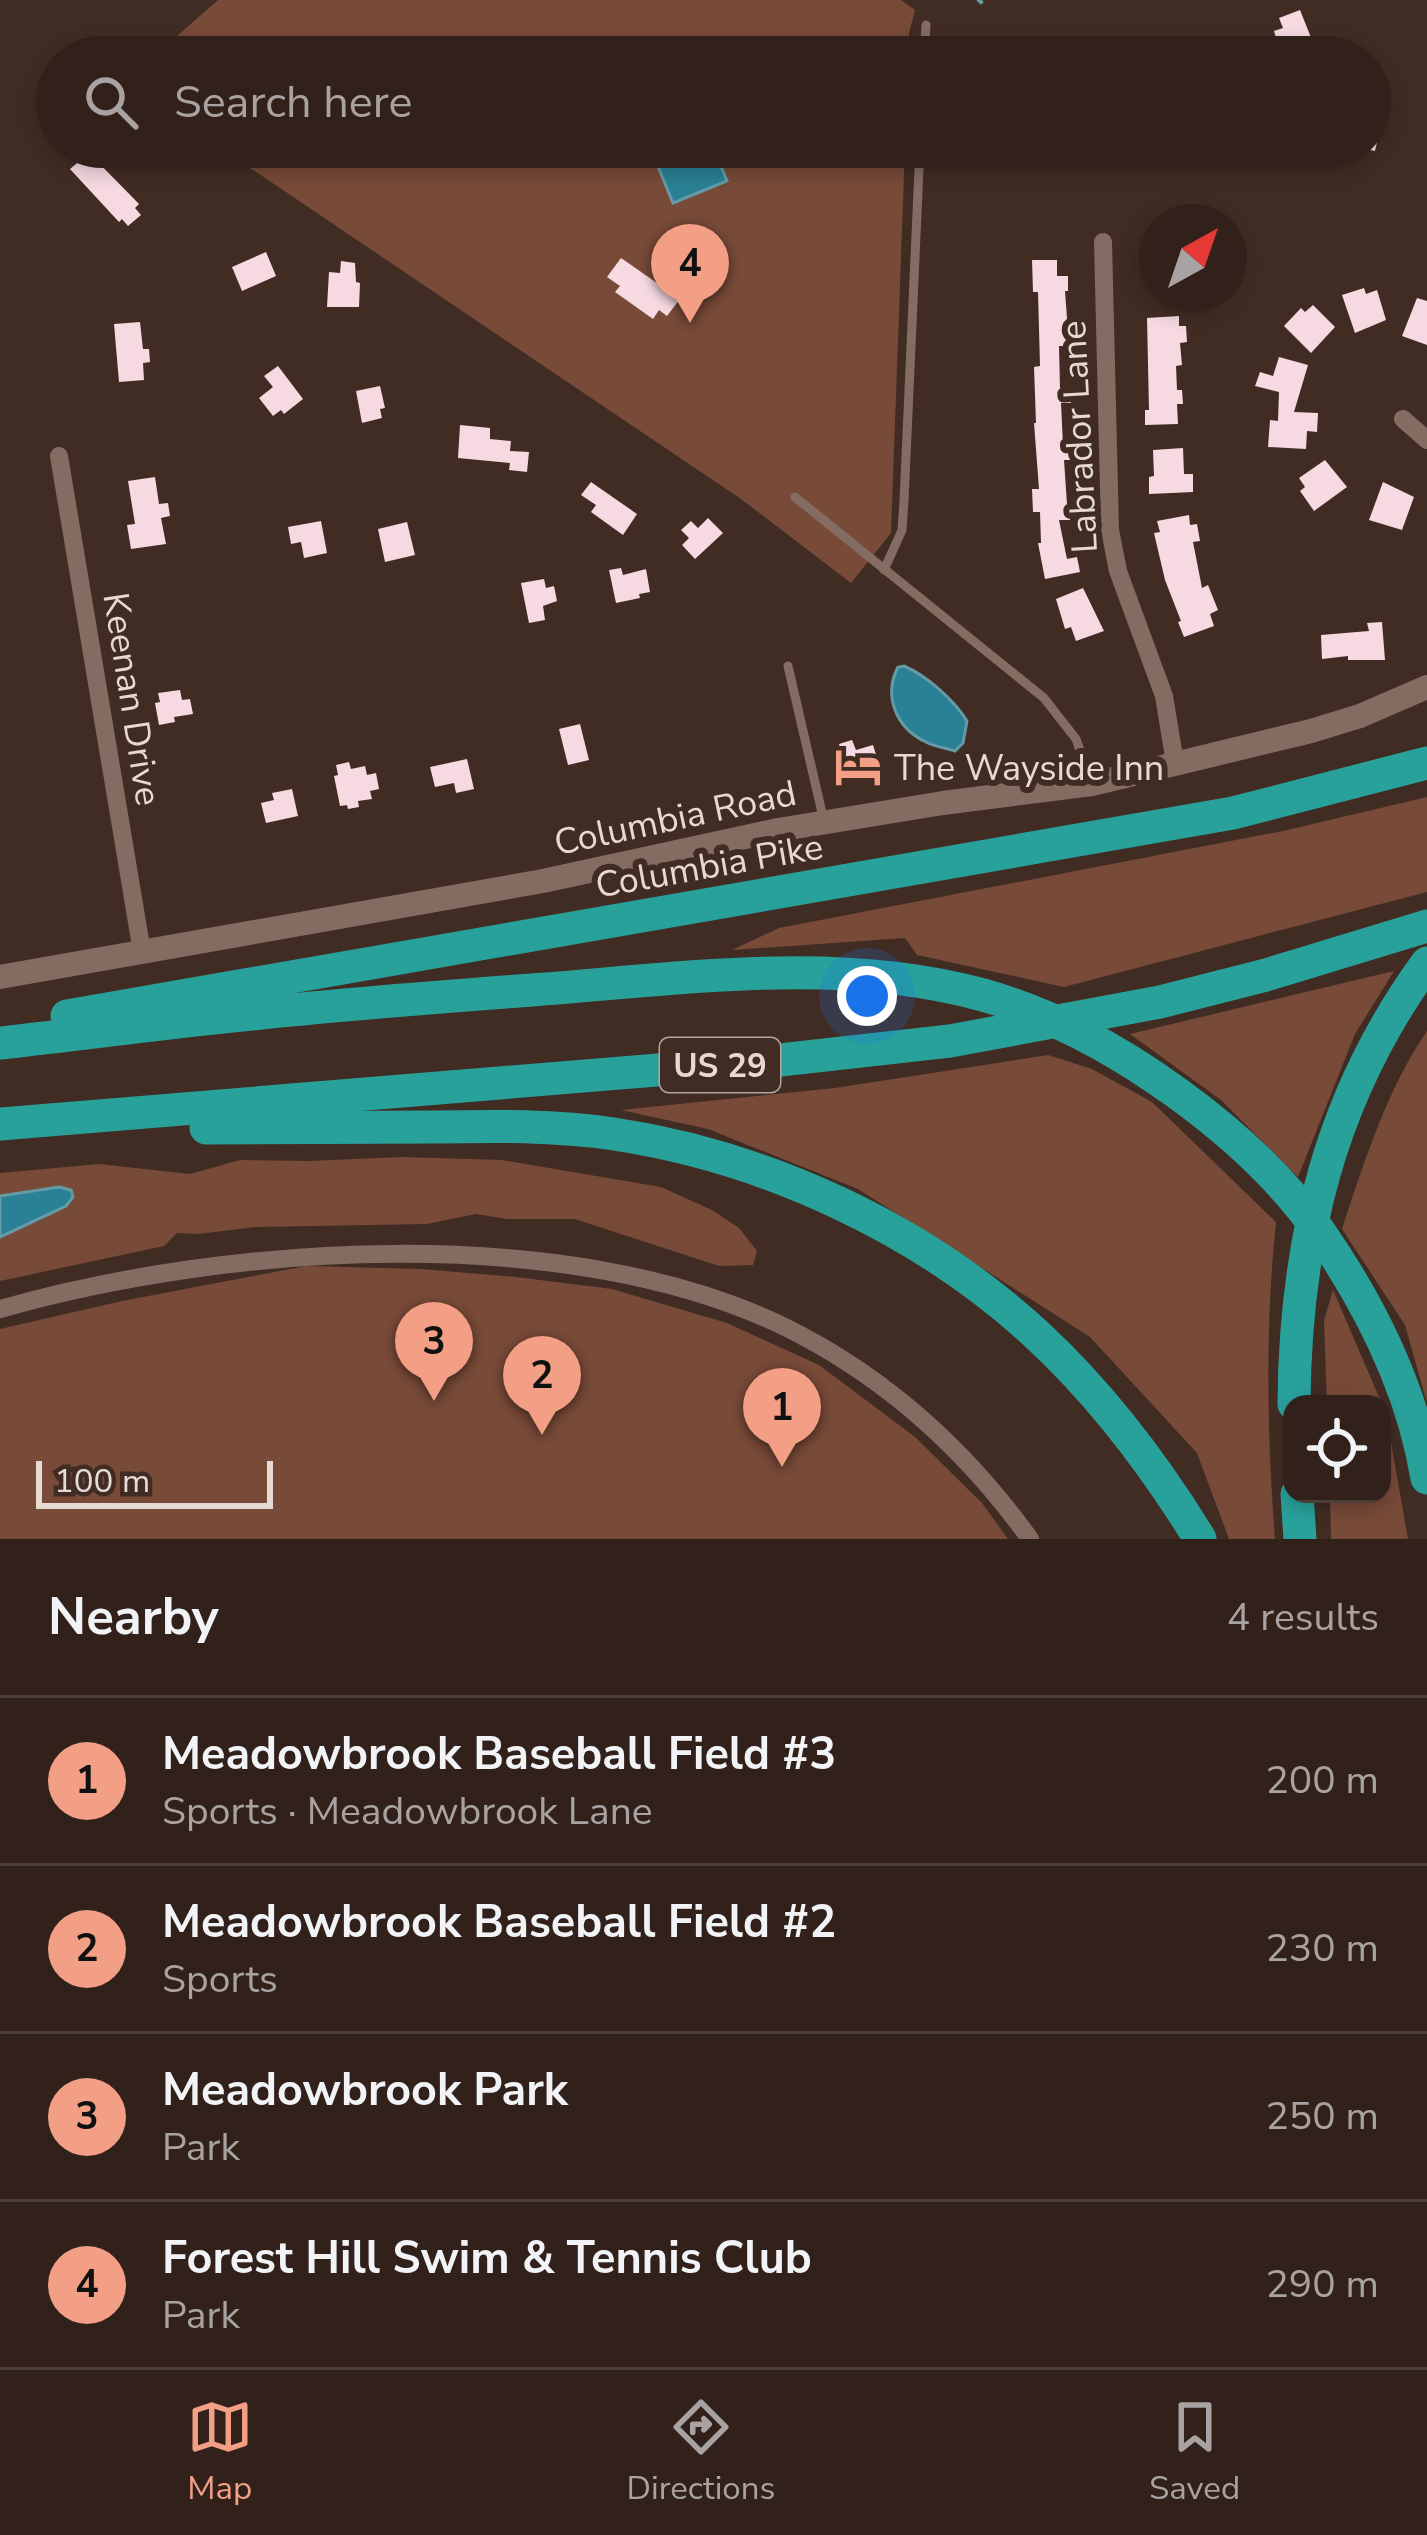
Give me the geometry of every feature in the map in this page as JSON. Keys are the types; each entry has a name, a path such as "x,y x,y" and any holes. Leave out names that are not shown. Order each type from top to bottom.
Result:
{"highway":[{"name":"Columbia Pike","path":"0,1028 1232,813 1427,762"},
{"name":"US 29","path":"0,1126 928,1044 1160,1002 1427,926"},
{"path":"1294,1395 1301,1273 1322,1177 1360,1074 1427,963"},
{"path":"0,1042 374,1002 742,974 848,974 982,994 1073,1030 1158,1079 1215,1120 1259,1160 1299,1204 1344,1267 1384,1338 1417,1432 1427,1478"},
{"path":"0,1126 541,1127 672,1145 760,1172 893,1232 1021,1321 1126,1430 1199,1539"},
{"path":"1298,1503 1300,1539"}],"street":[{"name":"Labrador Lane","path":"1103,242 1110,530 1118,571 1164,696 1175,763"},
{"path":"1403,419 1427,440"},
{"name":"Keenan Drive","path":"59,456 142,952"},
{"name":"Columbia Road","path":"0,976 543,881 824,823 1092,784 1311,731 1427,687"},
{"path":"0,1309 159,1275 313,1257 489,1258 630,1274 732,1304 783,1326 855,1368 923,1418 957,1451 1030,1539"}],"lane":[{"path":"925,36 926,25"},
{"path":"884,570 895,550 903,516 919,168"},
{"path":"795,497 1044,698 1076,739 1092,784"},
{"path":"788,666 824,823"}],"shaded area":[{"path":"218,0 901,0 915,10 909,36 177,36"},
{"path":"250,168 904,168 891,533 851,583 741,499"},
{"path":"1427,797 1427,892 1064,987 917,955 905,938 732,950 779,928 1283,831"},
{"path":"1394,971 1355,1034 1298,1177 1221,1100 1130,1034"},
{"path":"1427,1031 1427,1403 1405,1325 1342,1229 1388,1101"},
{"path":"1048,1055 1092,1069 1152,1102 1276,1222 1268,1380 1275,1539 1229,1539 1197,1453 1090,1337 858,1189 708,1129 621,1110 835,1088"},
{"path":"240,1160 502,1160 661,1187 739,1228 757,1251 753,1265 719,1266 575,1219 476,1214 427,1224 177,1233 164,1246 0,1281 0,1237 66,1206 25,1193 0,1196 0,1173 99,1164 190,1174"},
{"path":"306,1266 421,1269 612,1289 727,1323 819,1365 915,1437 982,1503 1008,1539 0,1539 0,1329"},
{"path":"1333,1290 1378,1395 1327,1395 1324,1321"},
{"path":"1391,1442 1408,1539 1331,1539 1330,1503 1391,1503"}],"water":[{"path":"659,168 722,168 727,181 673,203"},
{"path":"904,666 939,689 967,721 963,743 955,751 926,742 900,720 892,689 898,667"},
{"path":"59,1187 71,1190 73,1197 66,1206 0,1237 0,1196"}],"building":[{"path":"1300,10 1310,36 1276,36 1274,31 1283,28 1279,18"},
{"path":"104,168 139,204 135,208 141,215 128,226 122,219 119,222 70,169"},
{"path":"266,252 276,276 242,291 232,267"},
{"path":"621,258 680,299 667,316 659,310 653,319 615,292 620,286 607,277"},
{"path":"1032,260 1057,260 1057,276 1068,276 1069,346 1059,346 1060,388 1070,388 1071,403 1061,403 1063,446 1070,446 1070,460 1064,460 1070,520 1059,520 1067,559 1077,557 1080,572 1045,579 1038,543 1040,512 1033,512 1032,489 1039,489 1034,367 1040,366"},
{"path":"341,261 355,263 359,307 327,307 329,272 340,273"},
{"path":"1364,288 1366,294 1377,290 1386,320 1355,333 1342,295"},
{"path":"1417,298 1427,301 1427,345 1402,336"},
{"path":"1313,305 1335,327 1311,353 1284,326 1301,308 1305,312"},
{"path":"1179,316 1179,326 1186,326 1187,342 1180,343 1182,365 1176,366 1183,404 1177,404 1178,424 1145,425 1145,410 1149,410 1147,318"},
{"path":"140,322 143,349 149,349 150,362 143,363 144,380 119,382 114,324"},
{"path":"1279,357 1308,365 1294,412 1318,413 1317,432 1307,431 1306,449 1268,447 1270,420 1278,421 1279,392 1255,386 1260,372 1273,376"},
{"path":"278,366 303,399 284,414 281,410 273,416 259,398 273,387 264,376"},
{"path":"380,386 385,408 380,409 382,418 362,423 356,391"},
{"path":"460,425 490,428 490,439 511,441 510,451 529,452 527,472 509,470 510,463 458,458"},
{"path":"1183,448 1184,474 1193,474 1193,492 1149,494 1153,450"},
{"path":"1325,460 1347,487 1314,511 1300,491 1305,487 1299,478"},
{"path":"155,477 159,504 168,503 170,516 161,518 166,544 131,549 127,525 135,524 128,481"},
{"path":"591,482 637,514 623,535 591,512 596,505 581,495"},
{"path":"1383,482 1414,497 1402,530 1369,520"},
{"path":"1189,515 1190,525 1197,524 1200,541 1193,542 1202,588 1208,585 1218,610 1210,614 1214,626 1184,637 1154,533 1160,532 1157,521"},
{"path":"708,518 723,533 695,559 682,545 689,538 681,530 691,521 698,528"},
{"path":"321,521 327,553 304,558 301,542 291,544 288,527"},
{"path":"407,522 415,555 385,562 378,529"},
{"path":"621,568 623,575 646,569 650,592 616,603 609,570"},
{"path":"544,579 546,588 554,586 557,601 543,606 545,620 529,623 521,583"},
{"path":"1083,588 1104,631 1076,641 1071,627 1065,629 1056,599"},
{"path":"1382,622 1385,660 1322,659 1321,635 1369,631 1367,623"},
{"path":"180,690 182,700 190,699 193,714 159,725 158,693"},
{"path":"580,724 589,760 568,765 559,729"},
{"name":"The Wayside Inn","path":"852,740 856,750 873,745 881,771 841,784 835,762 843,759 839,744"},
{"path":"467,759 474,789 456,793 454,783 435,787 430,767"},
{"path":"349,762 351,769 365,766 367,775 376,773 379,789 370,791 372,799 348,809 340,806 334,776 338,775 336,765"},
{"path":"292,789 298,816 266,823 261,803 274,800 272,793"}],"place":[{"name":"Forest Hill Swim & Tennis Club","path":"690,323"},
{"name":"The Wayside Inn","path":"858,767"},
{"name":"Meadowbrook Park","path":"434,1401"},
{"name":"Meadowbrook Baseball Field #2","path":"542,1435"},
{"name":"Meadowbrook Baseball Field #3","path":"782,1467"}]}
